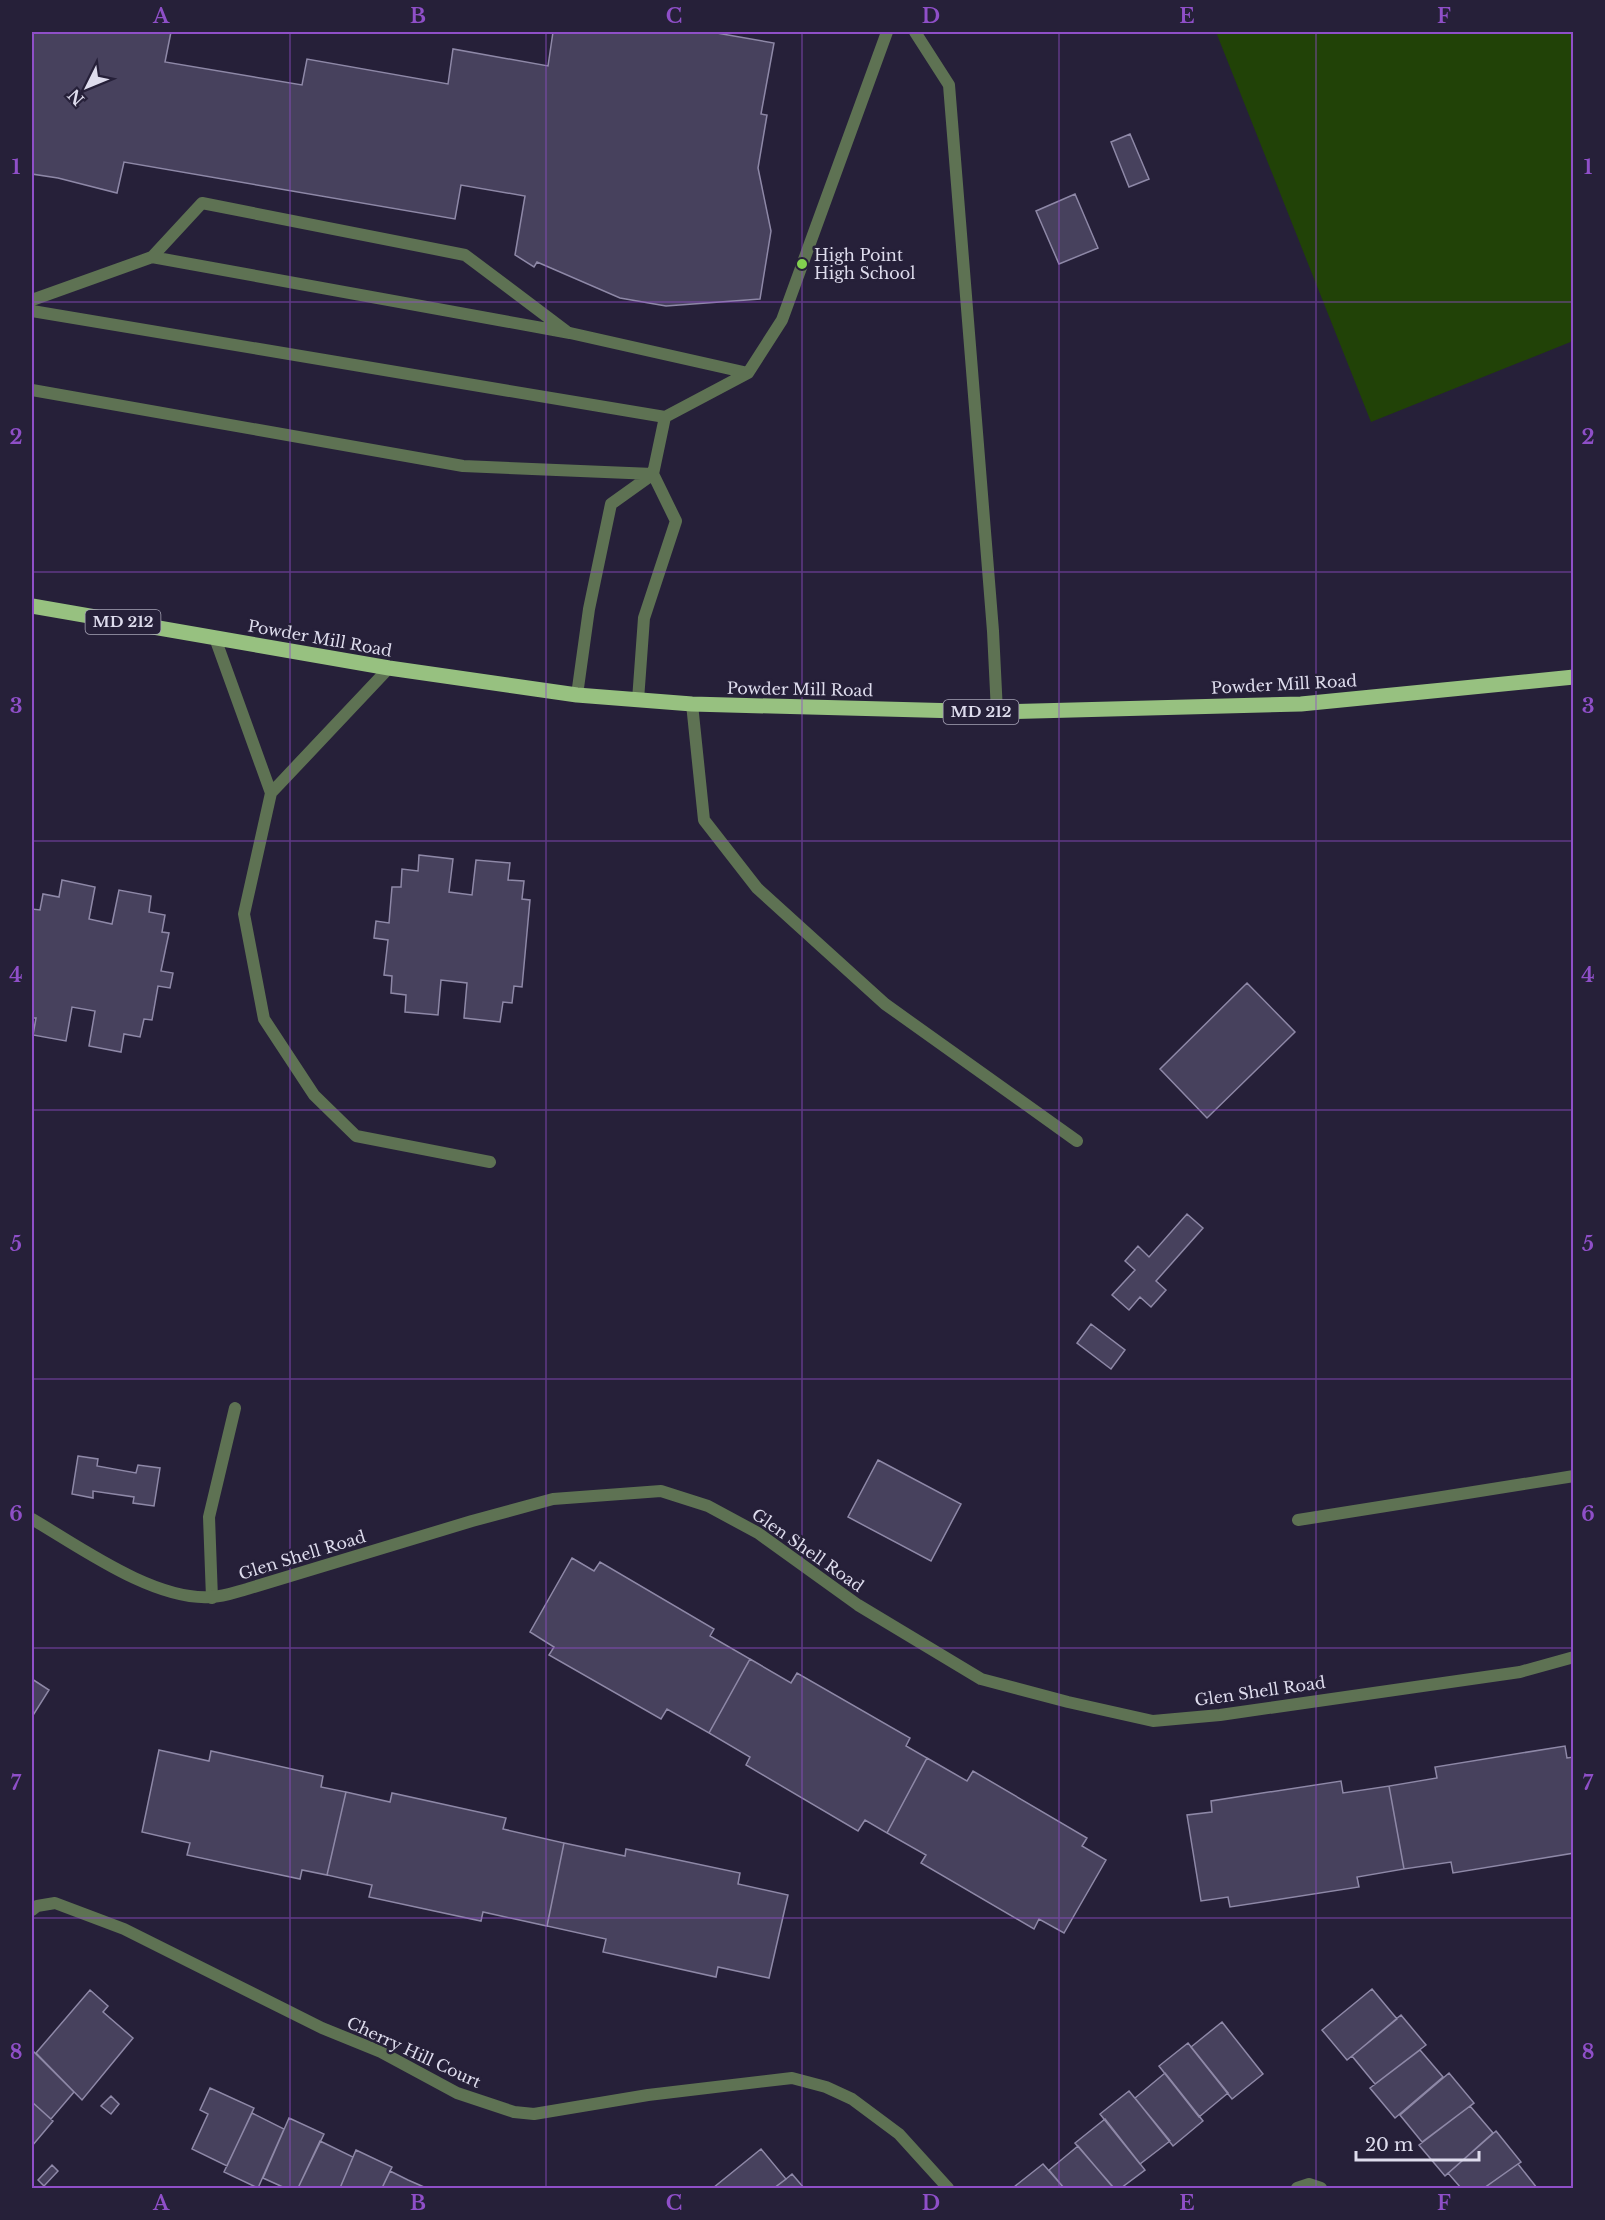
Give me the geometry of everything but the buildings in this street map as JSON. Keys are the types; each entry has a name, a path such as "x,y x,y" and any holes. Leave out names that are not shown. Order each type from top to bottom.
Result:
{"main road":[{"name":"Powder Mill Road","path":"32,606 389,668 577,695 692,704 997,712 1301,704 1574,677"}],"street":[{"path":"32,311 665,417 748,373 782,320 887,32"},
{"path":"915,32 949,85 993,631 997,712"},
{"path":"32,300 152,257 202,203 465,255 570,333"},
{"path":"152,257 570,333 748,373"},
{"path":"32,390 463,466 653,474"},
{"path":"638,700 644,618 676,521 653,474 665,417"},
{"path":"577,695 589,609 611,504 653,474"},
{"path":"215,638 271,793"},
{"path":"389,668 271,793 244,914 264,1019 314,1095 356,1136 489,1162"},
{"path":"692,704 704,820 757,888 885,1004 1077,1141"},
{"path":"212,1598 209,1517 235,1408"},
{"path":"1298,1520 1574,1476"},
{"name":"Glen Shell Road","path":"32,1519 141,1582 186,1596 212,1598 553,1499 661,1491 708,1506 759,1533 858,1605 981,1679 1068,1702 1154,1721 1220,1715 1520,1672 1574,1657"},
{"name":"Cherry Hill Court","path":"32,1910 37,1906 55,1903 124,1929 322,2028 381,2052 457,2093 514,2112 534,2114 648,2095 792,2078 826,2087 852,2099 899,2134 948,2188"},
{"path":"1297,2188 1310,2184 1321,2188"}],"green space":[{"path":"1216,32 1573,32 1573,341 1371,422"}],"place":[{"name":"High Point High School","path":"802,264"}]}
